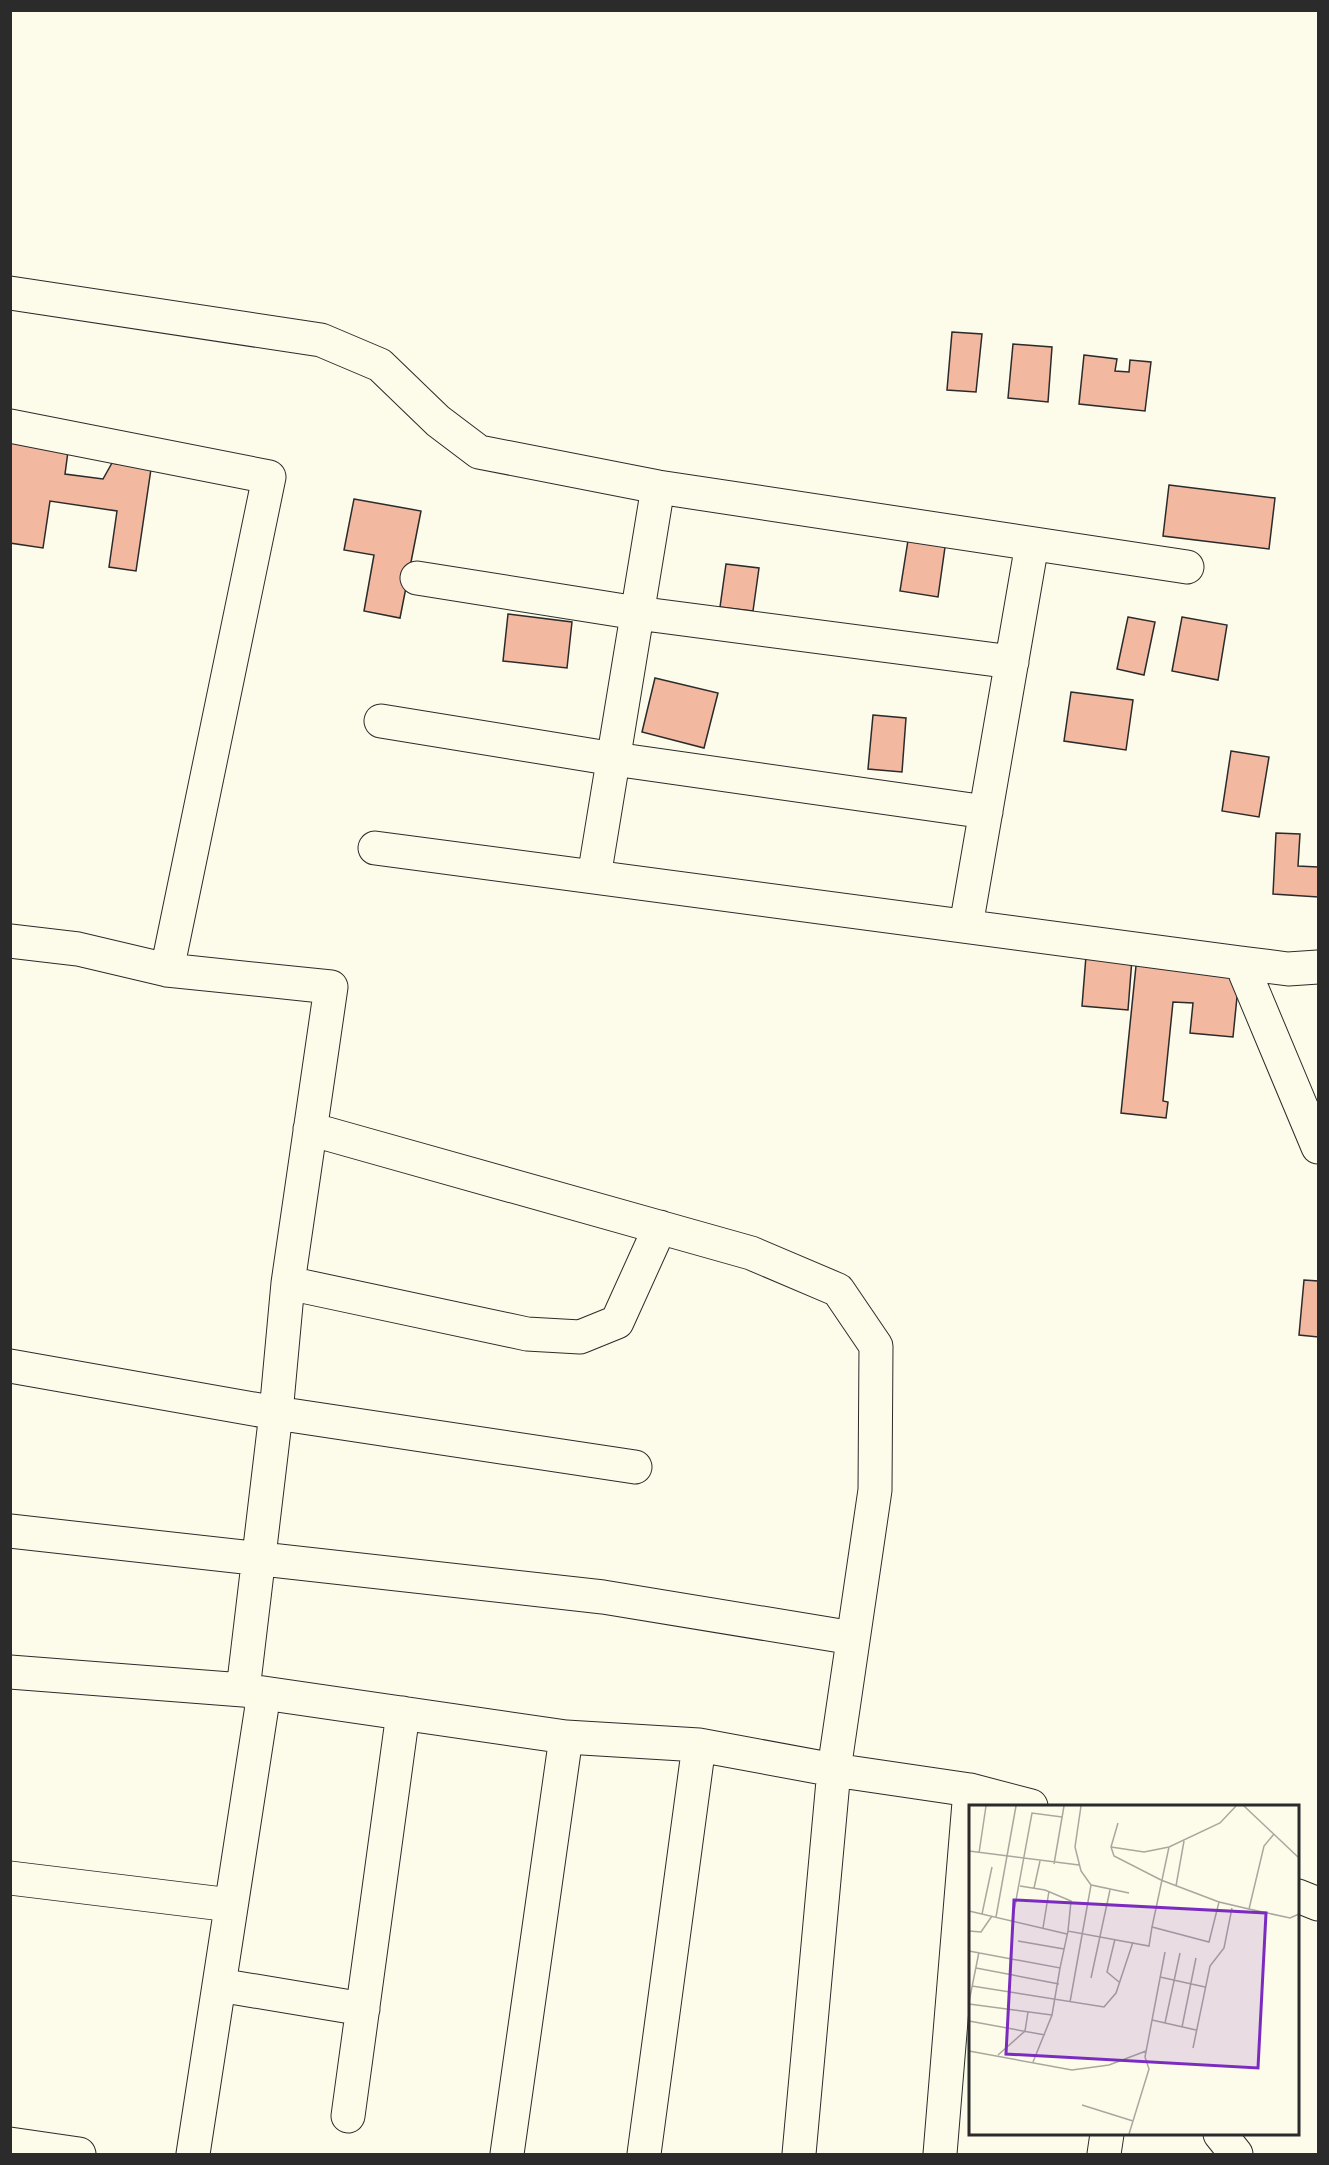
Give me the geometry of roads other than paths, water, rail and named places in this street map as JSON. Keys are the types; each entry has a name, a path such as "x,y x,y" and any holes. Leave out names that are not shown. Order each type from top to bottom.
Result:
{"street":[{"path":"10,293 321,340 380,365 438,421 479,452 658,487 1187,567"},
{"path":"10,426 269,477 167,970"},
{"path":"594,877 658,487"},
{"path":"966,926 1032,544"},
{"path":"417,578 637,613 1012,663"},
{"path":"381,720 614,759 986,812"},
{"path":"375,848 1288,969 1318,967"},
{"path":"10,940 78,949 167,970 331,987 288,1283 259,1559 254,1692 231,1905 194,2154"},
{"path":"1241,963 1318,1147"},
{"path":"310,1129 751,1253 838,1290 876,1346 874,1490 834,1770 799,2154"},
{"path":"288,1283 527,1334 580,1337 617,1322 660,1227"},
{"path":"10,1366 276,1413 635,1467"},
{"path":"10,1531 603,1597 853,1638"},
{"path":"10,1672 254,1692 566,1737 699,1745 834,1770 970,1790 1027,1805"},
{"path":"348,2116 403,1713"},
{"path":"507,2154 566,1737"},
{"path":"644,2154 699,1745"},
{"path":"969,1805 970,1790"},
{"path":"940,2154 962,1996 969,1816"},
{"path":"10,1878 231,1905"},
{"path":"1299,1896 1318,1904"},
{"path":"219,1985 363,2009"},
{"path":"1104,2154 1107,2135"},
{"path":"1222,2135 1236,2154"},
{"path":"10,2144 78,2154"}]}
